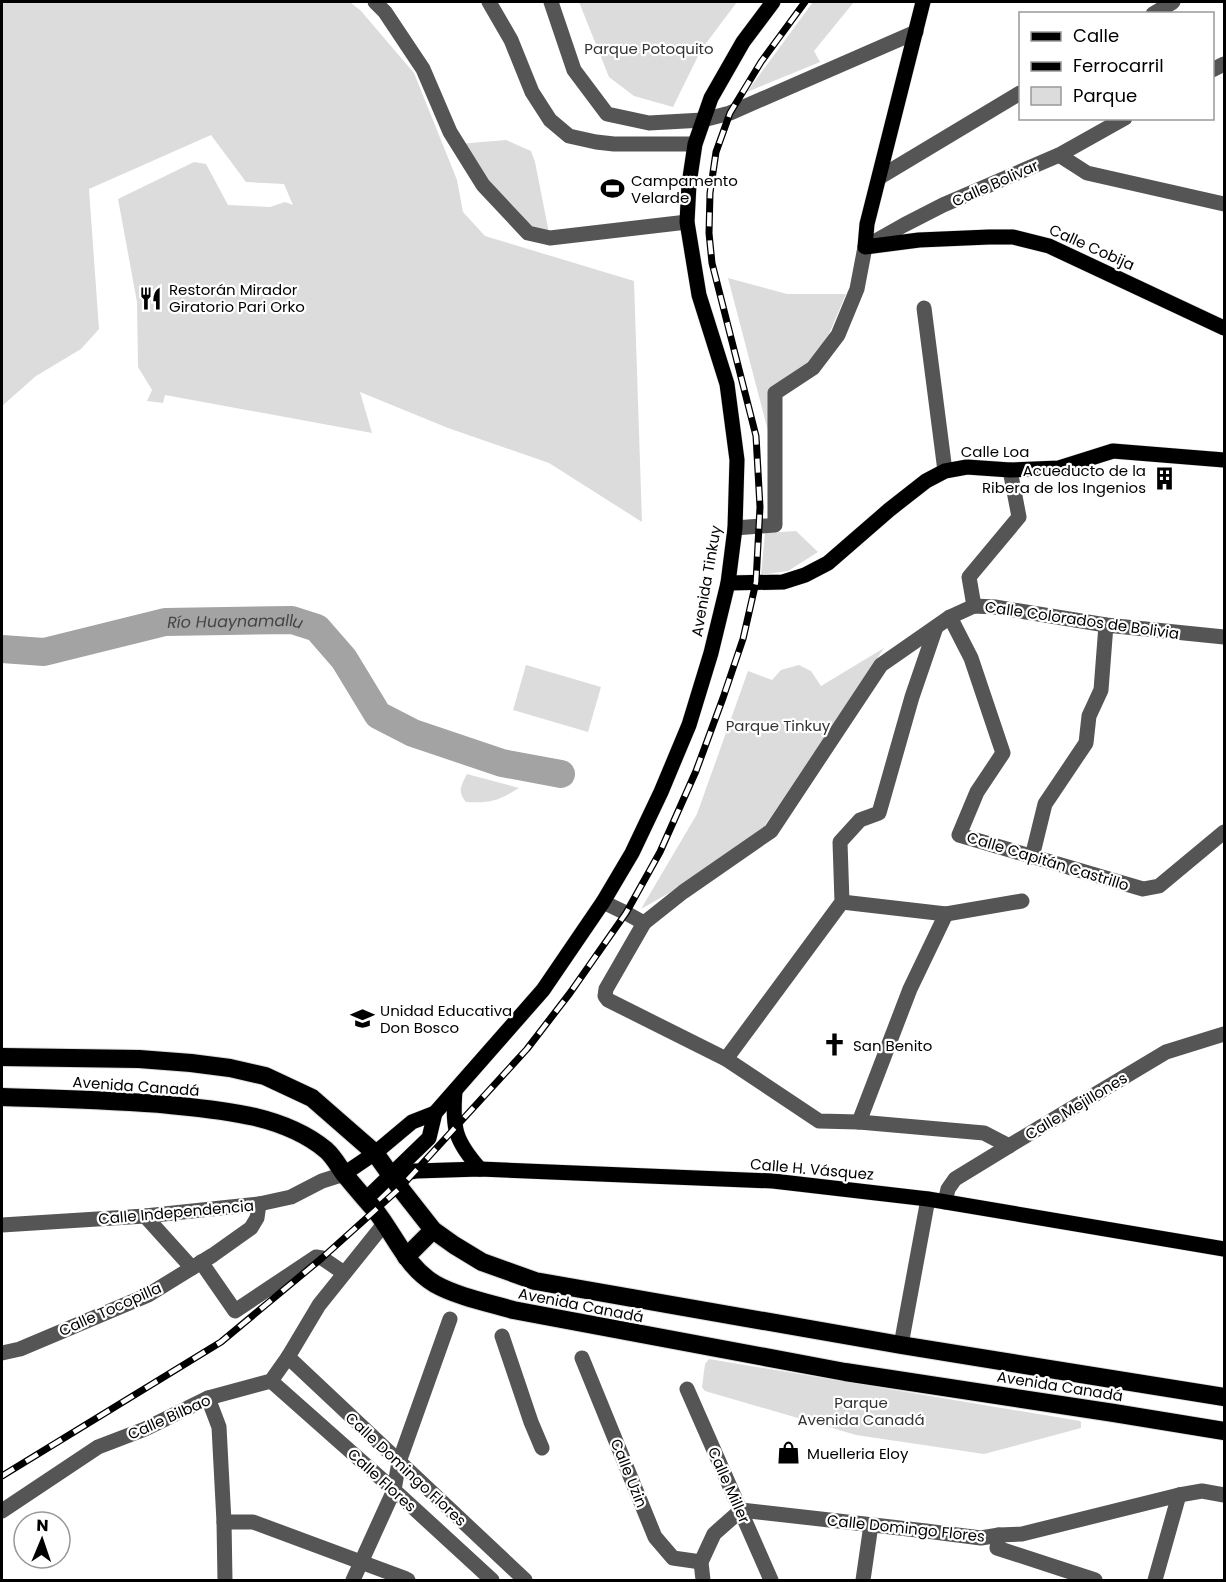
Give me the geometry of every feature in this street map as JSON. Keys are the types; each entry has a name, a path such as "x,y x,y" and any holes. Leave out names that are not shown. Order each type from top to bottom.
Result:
{"highway":[{"name":"Avenida Canadá","path":"2,1057 139,1059 181,1062 230,1068 265,1076 312,1098 375,1153 433,1230 482,1262 535,1281 901,1345 1224,1397"},
{"name":"Avenida Canadá","path":"2,1097 152,1103 261,1118 312,1140 328,1152 375,1211 413,1266 435,1284 513,1311 845,1372 1224,1431"},
{"path":"406,1257 433,1230"}],"main road":[{"name":"Avenida Tinkuy","path":"344,1174 375,1153 412,1122 435,1113 543,990 603,902 632,854 689,725 711,653 728,583 735,528 737,460 727,384 699,295 687,222 689,184 696,144 711,98 743,42 773,2"},
{"path":"865,247 867,224 923,2"},
{"name":"Calle Cobija","path":"865,247 919,240 1013,237 1049,246 1224,328"},
{"name":"Calle Loa","path":"728,583 783,582 805,575 828,563 889,510 926,482 945,471 967,467 1010,470 1059,468 1113,451 1224,460"},
{"path":"455,1091 453,1116 455,1129 468,1156 480,1169"},
{"name":"Avenida Tinkuy","path":"365,1200 429,1138 435,1113"},
{"name":"Calle H. Vásquez","path":"392,1175 416,1171 480,1169 773,1181 928,1199 1224,1249"}],"street":[{"path":"375,2 385,12 423,69 450,132 483,185 528,232 550,238 687,222"},
{"path":"489,2 511,40 532,92 550,120 568,136 614,144 696,144"},
{"path":"550,2 574,70 607,114 650,123 703,120 730,113 916,32"},
{"path":"1156,12 1173,2"},
{"path":"880,177 1019,94"},
{"name":"Calle Bolivar","path":"865,247 943,206 1059,155 1121,120"},
{"path":"1059,155 1087,173 1224,204"},
{"path":"735,528 776,525 775,393 813,368 838,335 856,289 865,247"},
{"path":"924,308 945,471"},
{"path":"974,606 969,577 1019,517 1010,470"},
{"name":"Calle Colorados de Bolivia","path":"644,923 683,892 771,831 881,665 950,617 974,606 995,607 1106,625 1224,637"},
{"name":"Calle Capitán Castrillo","path":"950,617 971,658 1003,753 977,792 959,835 1143,889 1159,886 1224,832"},
{"path":"1032,857 1045,804 1086,743 1089,716 1101,690 1106,625"},
{"path":"726,1059 843,902 840,842 860,820 879,813 912,697 936,627"},
{"path":"843,902 946,914 1022,901"},
{"path":"603,902 644,923 606,989 605,996 608,1000 726,1059 819,1122 859,1122 984,1133 1009,1146"},
{"path":"859,1122 910,989 946,914"},
{"name":"Calle Mejillones","path":"945,1202 948,1189 955,1179 1009,1146 1166,1052 1224,1034"},
{"name":"Calle Independencia","path":"2,1225 145,1216 259,1204 291,1197 322,1181 344,1174"},
{"path":"901,1345 928,1199"},
{"name":"Calle Tocopilla","path":"2,1353 20,1349 148,1295 251,1228 259,1204"},
{"path":"145,1216 196,1265 235,1311 316,1257 322,1258 345,1273"},
{"path":"271,1381 320,1305 384,1224"},
{"path":"353,1581 394,1490 399,1462 450,1319"},
{"path":"502,1336 542,1448"},
{"name":"Calle Domingo Flores","path":"288,1357 525,1581"},
{"name":"Calle Uzin","path":"582,1358 655,1538 673,1558 700,1562"},
{"name":"Calle Bilbao","path":"2,1511 98,1447 145,1429 208,1398 271,1381"},
{"name":"Calle Flores","path":"271,1381 492,1581"},
{"name":"Calle Miller","path":"687,1389 771,1581"},
{"path":"208,1398 219,1427 225,1581"},
{"name":"Calle Domingo Flores","path":"741,1510 981,1538 998,1542 1179,1495 1202,1491 1224,1495"},
{"path":"1155,1581 1179,1495"},
{"path":"703,1581 700,1562 714,1534 741,1510"},
{"path":"224,1522 253,1522 408,1581"},
{"path":"863,1581 871,1525"},
{"path":"998,1542 1095,1581"}],"green space":[{"path":"2,2 350,2 361,11 414,73 457,180 463,212 485,236 634,281 642,522 549,463 448,428 360,392 372,433 165,395 163,403 147,401 152,390 138,367 137,302 118,199 194,162 206,164 228,205 270,207 285,202 293,205 284,184 246,182 211,135 89,189 99,329 81,349 36,376 2,406"},
{"name":"Parque Potoquito","path":"579,2 737,2 701,50 673,107 634,96 609,77"},
{"path":"813,2 854,2 814,51 820,62 747,92"},
{"path":"506,140 531,151 550,238 528,233 458,144"},
{"path":"728,278 787,294 846,294 829,334 809,364 768,393 768,431"},
{"path":"796,531 818,552 788,571 761,575 765,533"},
{"name":"Parque Tinkuy","path":"884,648 764,827 676,889 641,909 697,814 748,671 772,680 781,670 799,665 811,671 821,686"},
{"path":"526,665 601,687 588,732 513,710"},
{"path":"467,774 519,788 494,800 466,802 461,788"},
{"name":"Parque Avenida Canadá","path":"709,1359 1080,1421 1081,1428 984,1454 856,1435 705,1391 702,1387 705,1364"}],"waterway":[{"name":"Río Huaynamallu","path":"2,649 44,652 165,622 292,620 317,628 344,659 378,715 413,733 502,763 561,774"}],"railway":[{"path":"2,1476 221,1342 322,1258 400,1188 527,1049 570,993 626,913 660,852 696,771 723,698 743,639 756,582 760,507 756,436 712,263 709,233 710,193 716,152 730,113 761,62 805,2"}],"place":[{"name":"Campamento Velarde","path":"613,189"},
{"name":"Restorán Mirador Giratorio Pari Orko","path":"151,298"},
{"name":"Acueducto de la Ribera de los Ingenios","path":"1164,479"},
{"name":"Unidad Educativa Don Bosco","path":"362,1019"},
{"name":"San Benito","path":"835,1045"},
{"name":"Muelleria Eloy","path":"789,1453"}]}
